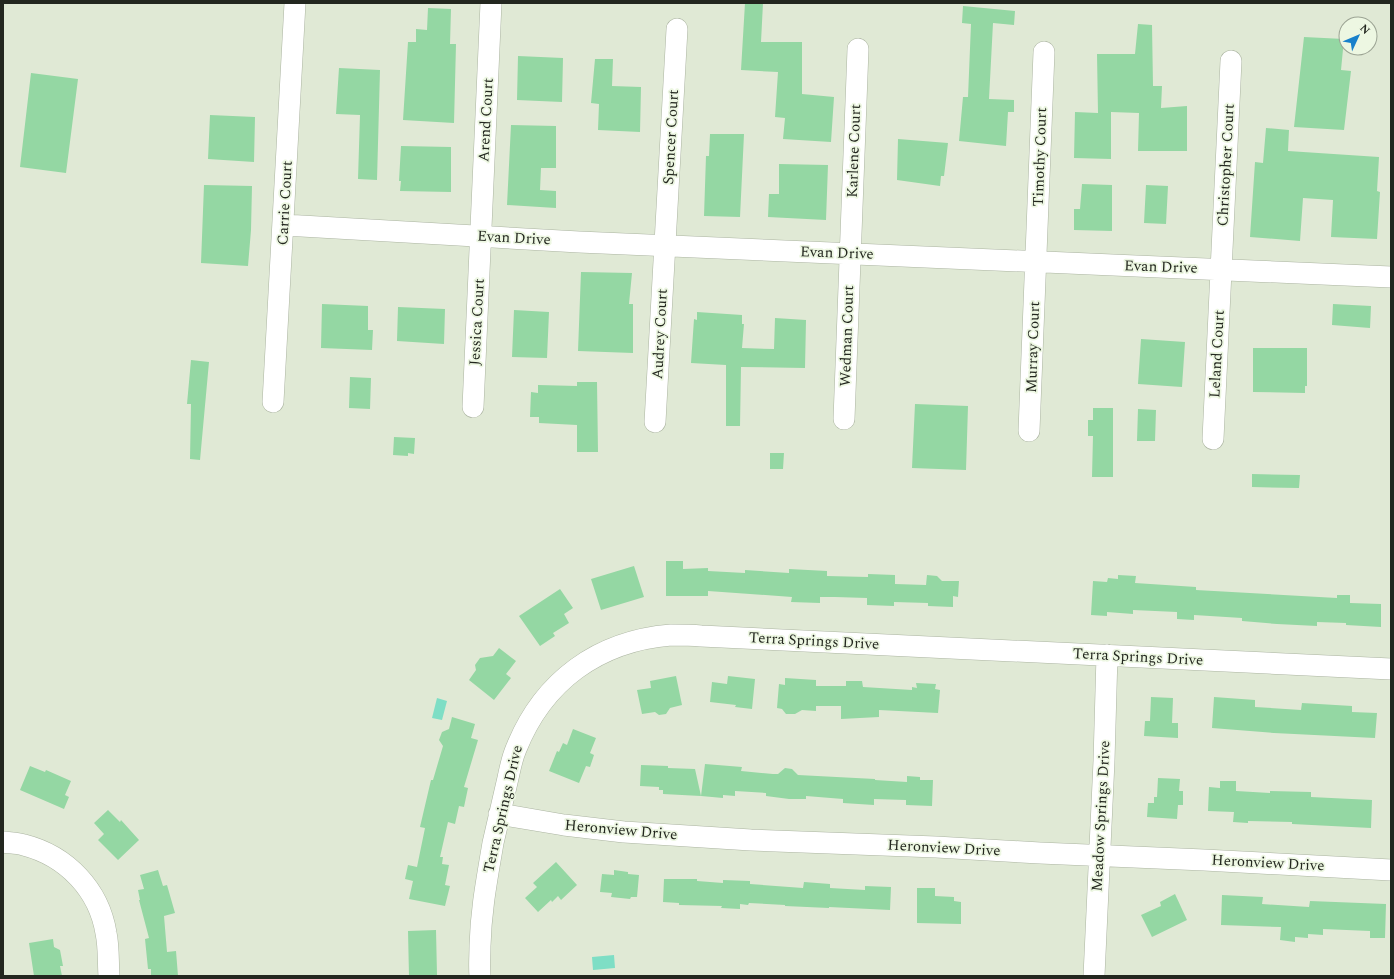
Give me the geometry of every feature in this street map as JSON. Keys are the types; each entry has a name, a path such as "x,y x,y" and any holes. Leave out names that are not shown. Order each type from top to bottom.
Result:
{"street":[{"name":"Carrie Court","path":"273,402 284,225 295,3"},
{"name":"Arend Court","path":"481,236 492,3"},
{"name":"Spencer Court","path":"665,246 677,29"},
{"name":"Karlene Court","path":"850,254 858,49"},
{"name":"Timothy Court","path":"1036,262 1044,52"},
{"name":"Christopher Court","path":"1221,270 1231,60"},
{"name":"Evan Drive","path":"284,225 665,246 1391,277"},
{"name":"Jessica Court","path":"473,407 481,236"},
{"name":"Audrey Court","path":"655,422 665,246"},
{"name":"Wedman Court","path":"844,419 850,254"},
{"name":"Murray Court","path":"1029,431 1036,262"},
{"name":"Leland Court","path":"1213,438 1221,270"},
{"name":"Terra Springs Drive","path":"480,976 481,922 484,894 499,814 515,751 525,727 539,705 553,689 572,672 589,660 613,648 642,640 671,635 1391,669"},
{"name":"Meadow Springs Drive","path":"1094,976 1104,761 1106,655"},
{"name":"Heronview Drive","path":"499,814 564,825 624,832 751,840 936,847 1391,870"},
{"path":"3,842 24,845 46,853 69,868 82,880 92,894 101,913 106,933 109,976"}],"water":[{"path":"437,698 447,701 442,720 432,718"},
{"path":"614,955 615,968 593,970 592,957"}],"building":[{"path":"745,3 763,3 761,42 802,42 802,94 834,97 831,142 783,139 785,118 775,117 778,72 741,70"},
{"path":"963,6 1015,11 1014,25 993,23 989,99 1014,100 1014,112 1008,112 1006,146 959,141 963,97 968,97 971,24 962,23"},
{"path":"428,8 451,9 450,44 456,44 454,123 403,120 408,42 416,42 416,29 427,30"},
{"path":"1138,24 1152,25 1153,86 1162,86 1161,108 1187,106 1187,151 1138,151 1139,113 1111,112 1111,159 1074,158 1075,112 1098,113 1097,54 1135,54"},
{"path":"1304,37 1338,39 1338,56 1342,56 1341,70 1351,71 1344,130 1294,127"},
{"path":"518,56 563,58 562,102 517,100"},
{"path":"595,59 613,59 612,86 641,87 640,132 598,130 599,104 591,103"},
{"path":"339,68 380,70 377,180 358,179 360,115 336,114"},
{"path":"31,73 78,79 66,173 20,167"},
{"path":"210,115 255,117 254,162 208,159"},
{"path":"511,125 556,126 556,168 541,168 540,190 556,191 556,208 507,205"},
{"path":"1266,128 1289,130 1288,151 1379,157 1377,191 1380,192 1377,239 1331,237 1333,200 1303,198 1300,241 1250,237 1255,162 1263,163"},
{"path":"710,134 744,134 740,217 704,216 706,156 709,156"},
{"path":"898,139 948,143 944,176 941,176 940,186 897,180"},
{"path":"401,146 451,147 451,192 400,191 401,181 399,181"},
{"path":"779,164 828,165 826,220 768,217 769,194 779,194"},
{"path":"1082,184 1112,185 1112,231 1074,230 1074,209 1080,209"},
{"path":"204,185 252,186 248,266 201,263"},
{"path":"1146,185 1168,186 1166,224 1144,223"},
{"path":"581,272 632,273 629,304 633,304 633,353 578,351"},
{"path":"322,304 368,306 368,330 373,330 372,350 321,348"},
{"path":"1333,304 1371,306 1370,328 1332,325"},
{"path":"398,307 445,309 444,344 397,341"},
{"path":"514,310 549,312 547,358 512,357"},
{"path":"697,312 742,315 742,324 744,324 742,348 774,349 775,318 806,320 805,368 741,367 740,426 726,426 726,365 691,363 694,319 697,320"},
{"path":"1141,339 1185,342 1182,387 1138,384"},
{"path":"1253,348 1307,348 1307,386 1305,386 1305,393 1253,392"},
{"path":"191,360 209,362 200,460 190,459 191,404 187,404"},
{"path":"350,377 371,378 370,409 349,408"},
{"path":"577,382 597,382 598,452 577,452 577,425 539,423 539,417 530,417 531,392 538,393 538,385 577,386"},
{"path":"915,404 968,406 966,470 912,468"},
{"path":"1093,408 1113,408 1113,477 1092,477 1093,436 1088,436 1088,420 1093,420"},
{"path":"1138,409 1156,410 1155,441 1137,441"},
{"path":"394,437 415,438 414,454 408,453 408,456 393,455"},
{"path":"770,453 784,453 783,469 770,469"},
{"path":"1252,474 1300,475 1299,488 1252,487"},
{"path":"666,561 683,561 683,569 708,568 708,571 745,573 745,570 789,573 789,569 827,571 827,576 868,577 868,574 895,575 895,584 926,585 927,575 937,576 942,581 959,581 958,597 953,596 953,607 928,606 928,603 894,602 894,606 867,605 867,598 835,597 820,597 820,603 791,602 792,597 708,591 708,596 666,596"},
{"path":"634,566 644,597 601,610 591,579"},
{"path":"1118,575 1136,576 1135,583 1196,587 1196,590 1337,598 1337,595 1350,595 1350,603 1381,604 1381,627 1346,625 1346,623 1317,622 1317,626 1277,624 1242,621 1242,618 1194,615 1194,620 1177,619 1177,612 1133,610 1133,614 1107,612 1107,616 1091,615 1093,581 1107,582 1108,578 1118,579"},
{"path":"560,589 573,608 564,614 569,623 553,633 555,636 540,646 519,616"},
{"path":"499,648 516,661 506,674 511,678 494,700 469,680 476,670 475,665 480,658 493,656"},
{"path":"676,676 682,705 670,708 666,714 659,715 655,712 642,714 637,690 651,688 650,681"},
{"path":"728,676 755,679 752,709 735,707 736,705 710,702 712,682 727,684"},
{"path":"785,678 816,680 816,686 846,686 846,681 862,681 863,687 912,690 912,687 917,688 916,683 936,684 935,689 940,690 938,713 879,710 879,717 841,719 841,706 816,706 816,711 802,710 795,714 786,714 782,709 777,708 779,684 785,685"},
{"path":"1151,697 1173,698 1172,723 1178,723 1178,738 1144,736 1145,721 1150,721"},
{"path":"1214,697 1255,700 1255,707 1301,710 1302,703 1352,706 1352,712 1377,713 1375,738 1212,728"},
{"path":"452,717 475,724 471,738 478,740 464,787 468,788 464,807 459,806 455,824 448,822 440,857 443,857 442,864 449,865 445,885 450,886 445,906 409,899 413,881 405,879 408,865 417,867 425,828 420,827 431,780 433,780 443,746 439,740 442,732 449,729"},
{"path":"573,729 596,738 590,753 594,755 590,767 586,766 579,783 549,771 557,751 559,752 563,743 567,745"},
{"path":"705,764 742,767 741,771 773,774 778,774 785,768 792,769 798,775 907,782 907,776 920,777 920,780 933,780 932,806 906,805 906,800 874,799 874,805 843,803 843,799 806,796 806,799 789,799 766,796 766,793 735,791 735,796 723,795 723,798 701,796"},
{"path":"641,765 695,769 701,796 663,794 663,790 659,790 659,787 640,786"},
{"path":"30,766 45,772 46,770 71,781 65,795 69,797 64,809 20,790"},
{"path":"1158,778 1180,779 1179,791 1183,791 1183,805 1178,805 1177,819 1147,817 1148,803 1154,803 1154,797 1157,797"},
{"path":"1220,781 1236,781 1236,791 1270,793 1270,791 1311,792 1311,797 1372,800 1371,828 1292,824 1292,822 1233,822 1234,812 1208,811 1209,787 1220,788"},
{"path":"108,810 120,822 121,820 139,840 118,860 98,840 104,834 94,823"},
{"path":"556,862 577,885 561,900 558,896 552,902 551,900 538,912 525,898 537,887 533,883"},
{"path":"158,870 163,886 167,885 175,913 164,916 167,952 176,951 178,976 151,976 151,969 148,969 145,939 149,938 139,900 138,890 144,889 140,875"},
{"path":"614,870 639,875 637,897 631,897 630,899 611,897 612,893 600,892 602,874 614,875"},
{"path":"664,879 697,879 697,881 723,883 723,880 750,881 750,884 803,888 804,882 830,884 830,888 865,890 865,886 891,887 890,910 785,906 749,903 748,905 740,904 740,909 721,908 722,906 679,905 679,903 663,902"},
{"path":"917,888 935,888 935,896 954,897 954,901 961,902 961,924 917,923"},
{"path":"1175,894 1187,920 1152,937 1141,915 1161,906 1160,902"},
{"path":"1222,895 1263,897 1262,904 1309,907 1310,901 1386,904 1385,938 1370,938 1370,931 1323,929 1323,935 1308,934 1308,938 1295,937 1295,942 1280,940 1281,927 1221,925"},
{"path":"436,930 437,975 409,976 408,931"},
{"path":"53,939 54,947 60,950 63,966 60,966 62,976 34,976 29,943"}]}
